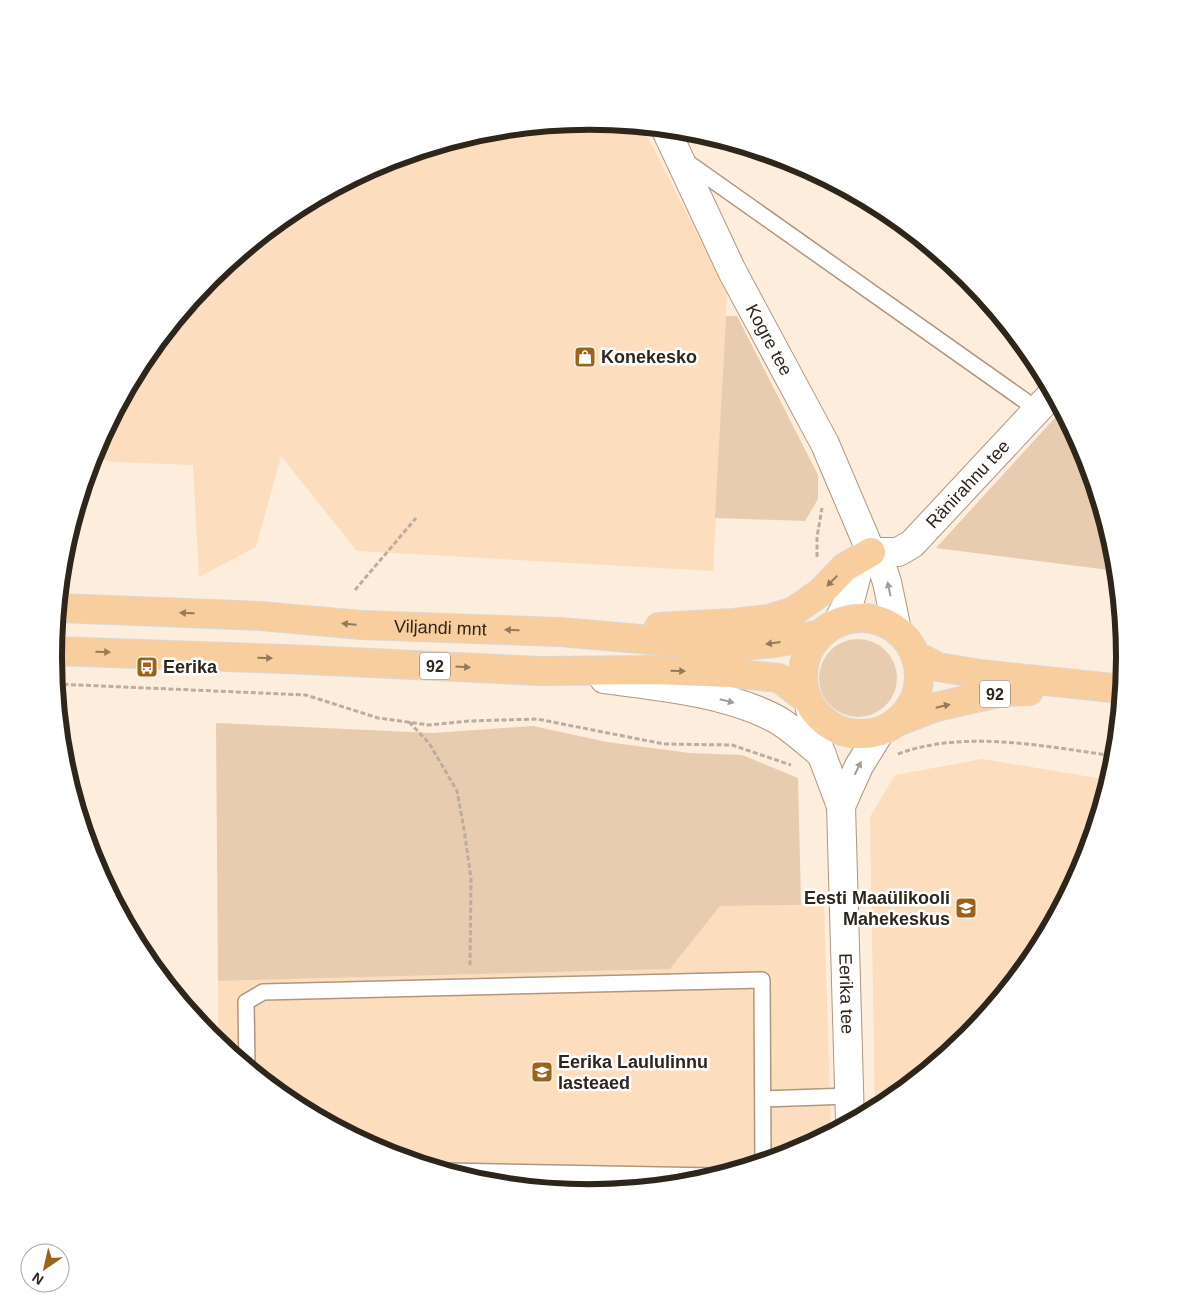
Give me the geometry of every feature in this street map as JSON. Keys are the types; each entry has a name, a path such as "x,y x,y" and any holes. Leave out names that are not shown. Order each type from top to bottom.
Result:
{"main road":[{"path":"560,632 733,623 769,619 794,611 822,592 846,567 870,552"},
{"name":"Viljandi mnt","path":"65,608 260,616 361,624 560,632 731,648 775,642 829,628"},
{"path":"857,618 878,620 897,630 915,655 919,680 913,703 888,727 859,735 838,730 820,718 808,700 802,677 807,654 829,628 857,618"},
{"name":"92","path":"62,651 286,659 540,671 655,670 730,673 779,678 808,700"},
{"name":"92","path":"915,655 946,669 1110,688"},
{"name":"92","path":"888,727 936,707 1002,692 1110,688"}],"street":[{"name":"Kogre tee","path":"669,136 732,271 826,444 870,552 881,564 887,582 897,630"},
{"name":"Ränirahnu tee","path":"870,552 898,552 912,544 1046,402"},
{"path":"829,628 851,598 858,570 870,552"},
{"path":"540,671 658,686 730,701 753,709 790,728 824,761"},
{"name":"Eerika tee","path":"808,700 824,761 841,806 850,1109"},
{"name":"Eerika tee","path":"841,806 859,766 888,727"}],"lane":[{"path":"678,156 1046,402"},
{"path":"247,1057 246,1002 263,992 762,980 763,1154"},
{"path":"763,1099 850,1109"},
{"path":"480,1172 679,1175"}],"path":[{"path":"355,590 416,518"},
{"path":"64,684 306,695 378,718 430,725 469,721 537,719 664,744 732,745 800,768 824,761"},
{"path":"408,722 429,743 458,791 470,878 470,987"},
{"path":"896,755 914,748 963,742 1009,743 1107,755"}],"shaded area":[{"path":"590,130 646,133 727,293 713,571 357,551 281,456 256,547 199,577 193,465 113,462 101,459 117,423 151,364 193,309 242,260 297,218 326,200 388,170 420,157 453,147 521,134 555,131"},
{"path":"726,316 737,316 818,475 818,499 805,521 715,518"},
{"path":"1058,415 1089,487 1099,520 1109,570 936,548"},
{"path":"850,639 866,639 880,645 891,656 897,670 897,686 891,700 880,711 866,717 850,717 836,711 825,700 819,686 819,670 825,656 836,645"},
{"path":"216,723 433,733 533,726 607,742 689,753 742,755 798,778 801,905 720,906 670,969 218,981"},
{"name":"Eesti Maaülikooli Mahekeskus","path":"982,759 1102,779 1089,826 1076,858 1062,890 1028,949 986,1004 962,1029 910,1075 875,1099 870,817 895,775"},
{"name":"Eerika Laululinnu lasteaed","path":"824,905 831,1125 759,1156 726,1166 658,1179 590,1184 521,1179 453,1166 420,1156 388,1143 326,1113 269,1075 218,1030 218,981 670,969 720,906"}],"place":[{"name":"Konekesko","path":"585,357"},
{"name":"Eerika","path":"147,667"},
{"name":"Eesti Maaülikooli Mahekeskus","path":"966,908"},
{"name":"Eerika Laululinnu lasteaed","path":"542,1072"}]}
